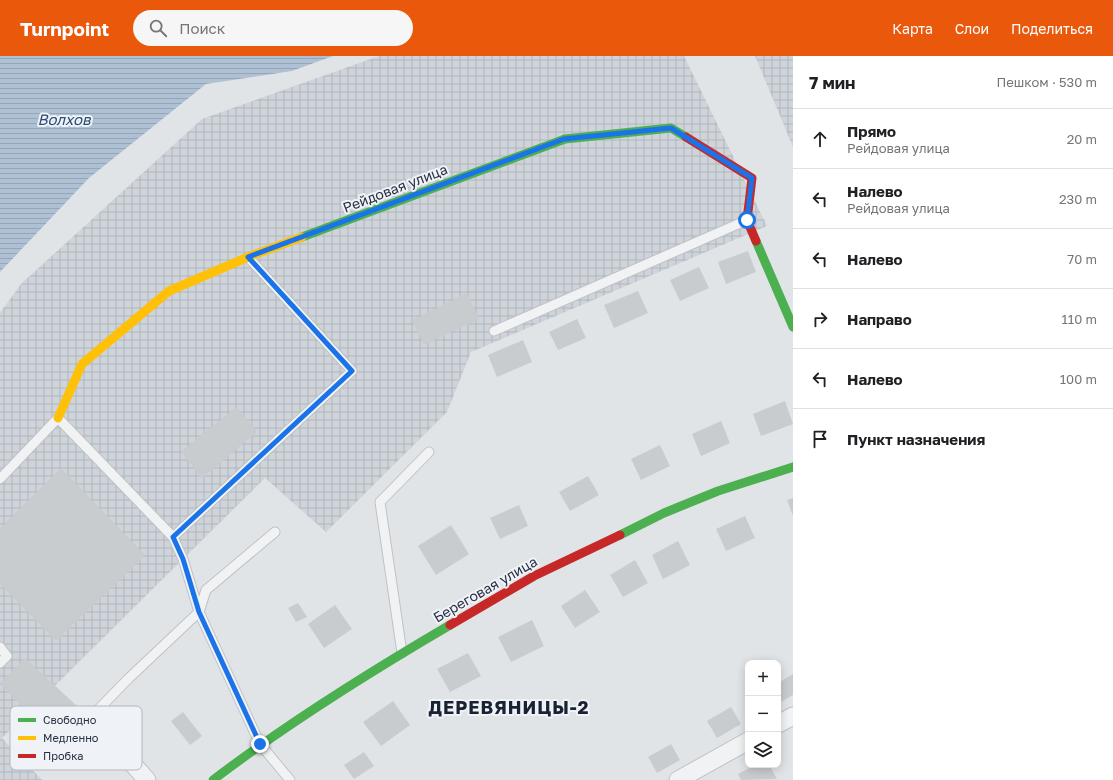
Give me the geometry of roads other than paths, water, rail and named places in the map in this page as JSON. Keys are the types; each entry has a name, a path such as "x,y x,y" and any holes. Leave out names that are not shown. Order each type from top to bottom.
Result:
{"street":[{"name":"Рейдовая улица","path":"58,418 82,364 169,291 248,257 564,139 671,128 752,178 747,220"},
{"path":"747,220 793,327"},
{"name":"Береговая улица","path":"213,780 260,744 402,653 534,576 664,513 718,491 793,467"},
{"path":"781,722 793,716"},
{"path":"678,780 745,743"},
{"path":"138,770 147,780"}],"lane":[{"path":"494,331 747,220"},
{"path":"173,537 352,371 248,257"},
{"path":"0,479 58,418 173,537 183,559 199,612 260,744 290,780"},
{"path":"402,653 380,502 429,452"},
{"path":"102,706 199,612 206,590 274,532"},
{"path":"0,647 7,656 0,663"}],"water":[{"name":"Волхов","path":"0,56 333,56 292,71 206,84 89,178 0,272"}],"district":[{"name":"ДЕРЕВЯНИЦЫ-2","path":"509,707"}]}
